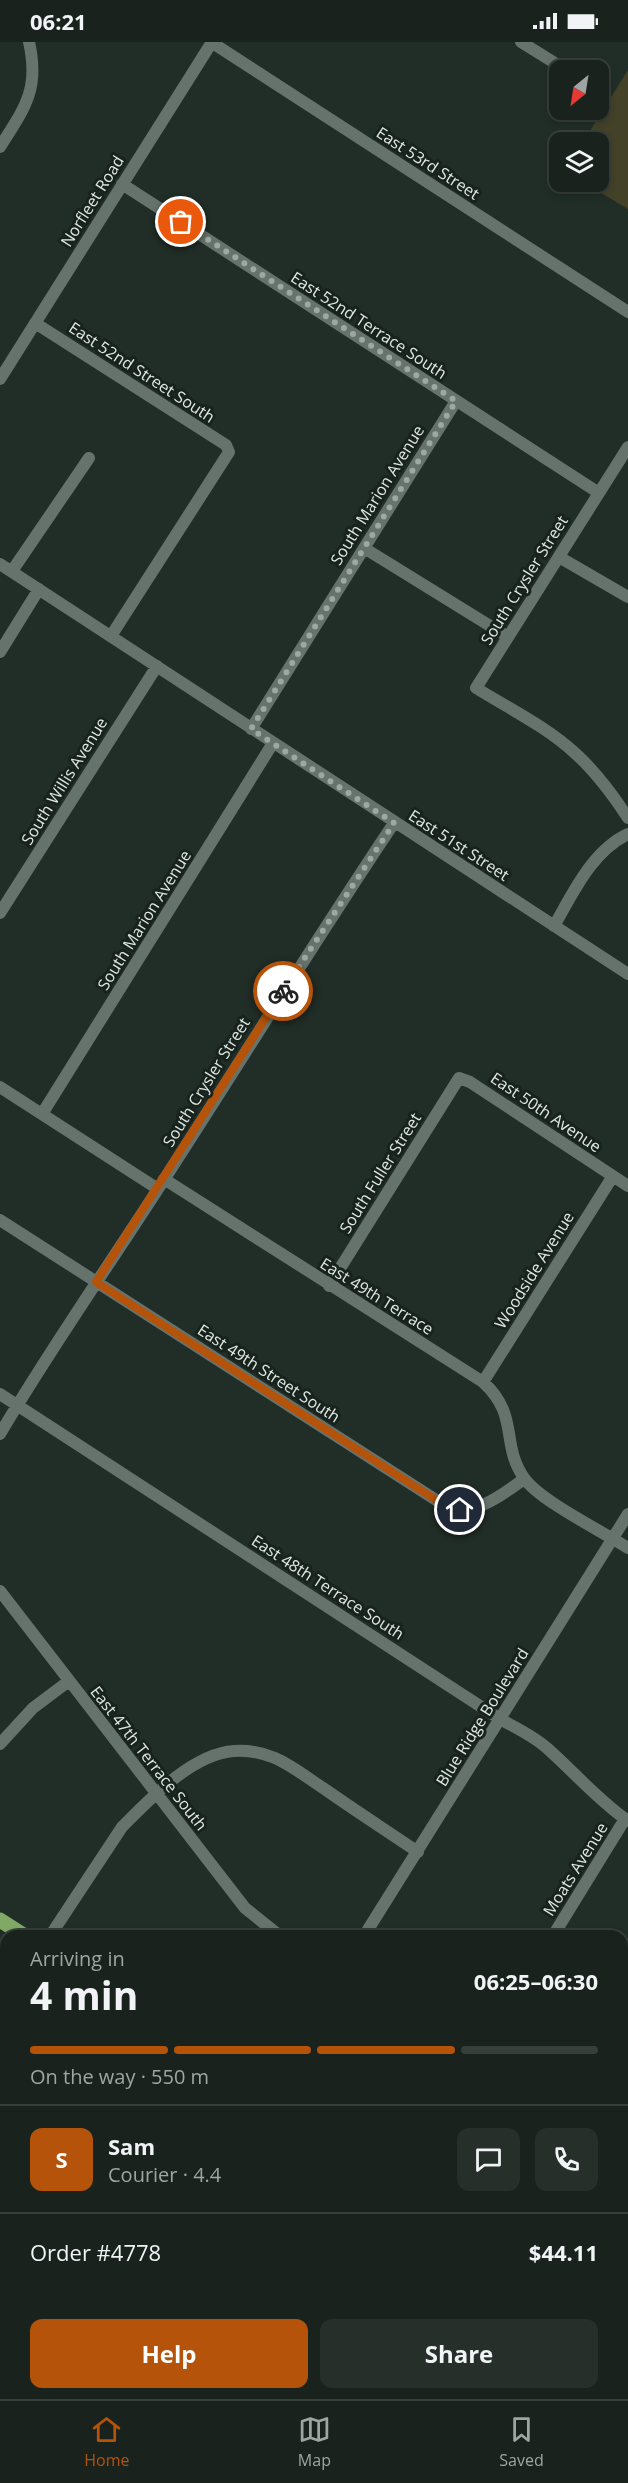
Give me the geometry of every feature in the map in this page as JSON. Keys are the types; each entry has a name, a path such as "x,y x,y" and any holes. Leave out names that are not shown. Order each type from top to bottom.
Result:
{"main road":[{"path":"0,1920 16,1930"}],"street":[{"path":"0,147 27,103 32,81 29,42"},
{"name":"Norfleet Road","path":"0,379 211,42"},
{"name":"East 53rd Street","path":"211,42 628,312"},
{"path":"521,42 550,60"},
{"name":"East 52nd Terrace South","path":"122,184 599,493"},
{"name":"East 52nd Street South","path":"35,323 226,445 229,452 111,636"},
{"name":"South Marion Avenue","path":"251,729 456,401"},
{"name":"South Crysler Street","path":"628,447 476,688 545,730 576,754 609,789 628,818"},
{"path":"12,572 89,458"},
{"path":"364,548 508,637"},
{"path":"559,556 628,597"},
{"path":"0,564 251,729"},
{"path":"0,652 39,589"},
{"name":"South Willis Avenue","path":"0,913 4,899 157,666"},
{"name":"East 51st Street","path":"251,729 628,974"},
{"name":"South Marion Avenue","path":"42,1114 273,743"},
{"name":"South Crysler Street","path":"0,1434 307,952 394,823"},
{"path":"554,926 596,859 618,838 628,834"},
{"name":"East 50th Avenue","path":"459,1078 470,1082 628,1186"},
{"name":"South Fuller Street","path":"329,1286 459,1078"},
{"name":"East 49th Terrace","path":"0,1087 483,1382 495,1393 504,1407 513,1454 524,1479"},
{"name":"Woodside Avenue","path":"483,1382 613,1176"},
{"name":"East 49th Street South","path":"0,1220 447,1507 460,1510 478,1508 524,1479"},
{"name":"East 48th Terrace South","path":"0,1394 546,1747 596,1796 627,1820"},
{"path":"524,1479 543,1496 628,1548"},
{"name":"Blue Ridge Boulevard","path":"368,1930 628,1514"},
{"name":"East 47th Terrace South","path":"0,1591 245,1908 272,1930"},
{"path":"0,1744 33,1708 69,1681"},
{"path":"54,1930 122,1827 180,1774 211,1757 233,1751 259,1753 286,1764 418,1851"},
{"name":"Moats Avenue","path":"557,1930 627,1820"}],"shaded area":[{"path":"628,70 628,209 600,192 609,192 609,132 589,132 597,120 609,120 609,100"}],"way so far":[{"path":"181,222 456,401 251,729 394,823 283,991"}],"route":[{"path":"283,991 158,1189 96,1282 447,1507 460,1510"}]}
